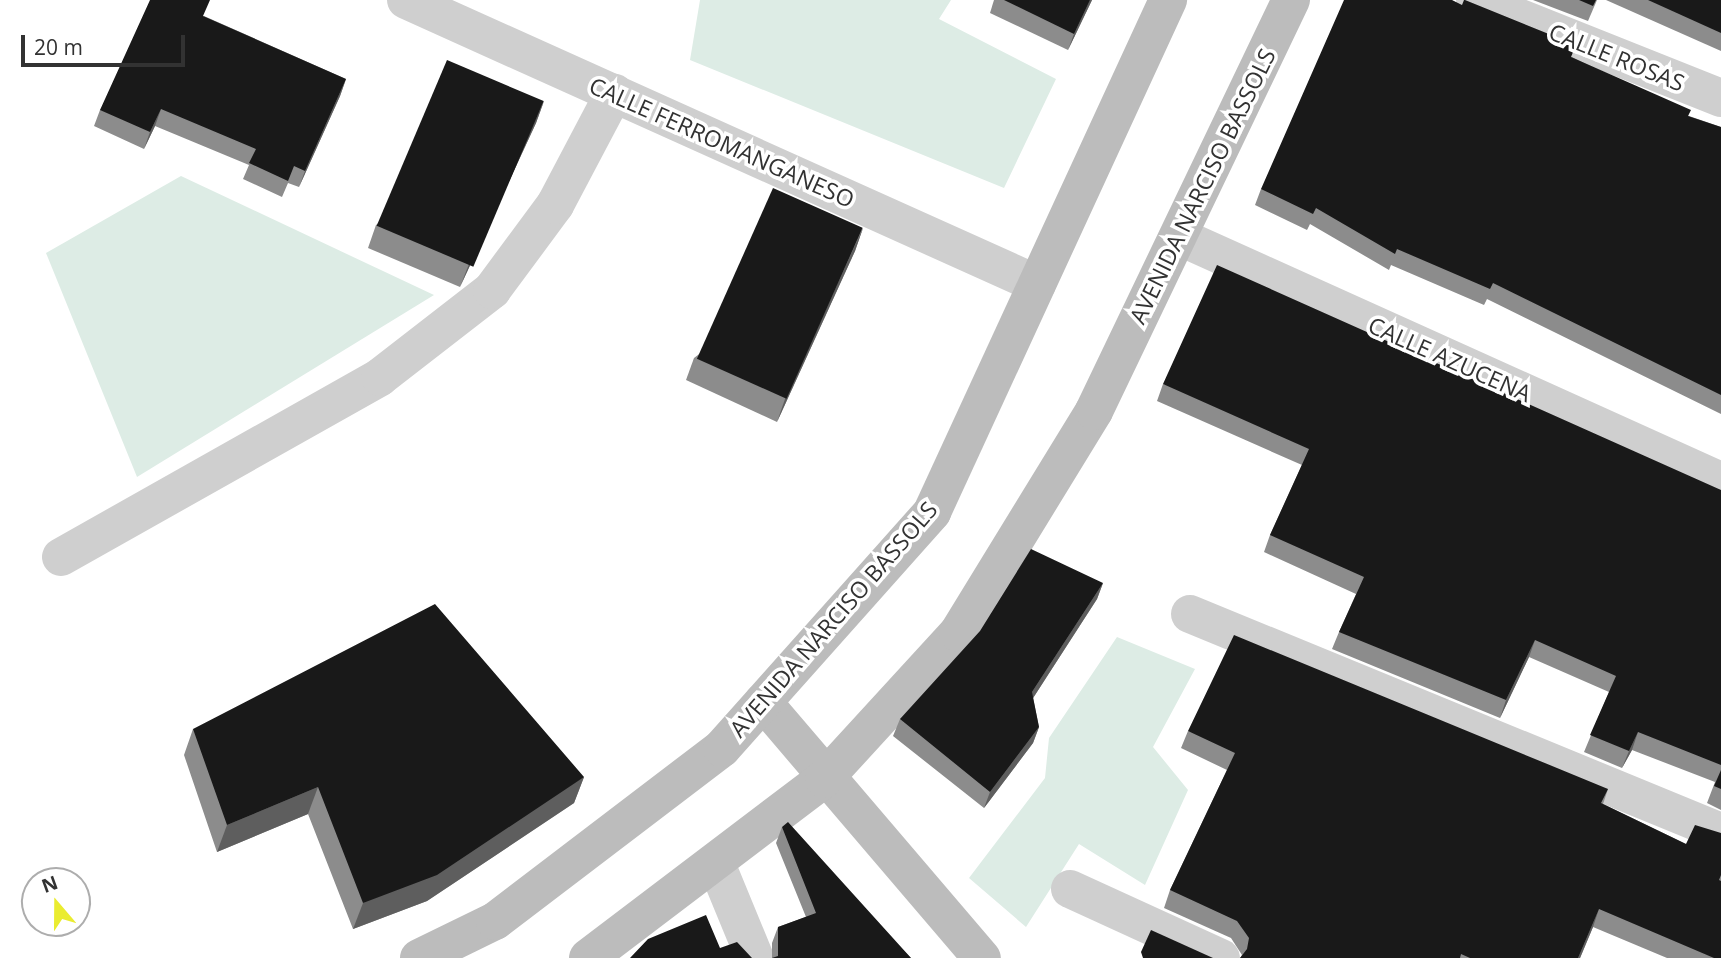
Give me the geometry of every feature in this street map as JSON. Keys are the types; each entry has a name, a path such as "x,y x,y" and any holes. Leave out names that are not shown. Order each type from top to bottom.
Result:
{"street":[{"name":"CALLE FERROMANGANESO","path":"406,0 1037,284"},
{"name":"AVENIDA NARCISO BASSOLS","path":"419,958 495,921 722,747 932,512 1168,0"},
{"name":"AVENIDA NARCISO BASSOLS","path":"588,958 717,866 824,779 958,634 1094,411 1292,0"},
{"name":"CALLE ROSAS","path":"1475,0 1721,98"},
{"path":"61,558 380,377 492,290 555,205 614,93"},
{"name":"CALLE AZUCENA","path":"1180,236 1721,481"},
{"path":"1190,614 1721,832"},
{"path":"763,702 824,779 982,958"},
{"path":"717,866 755,958"},
{"path":"1070,889 1221,958"}],"shaded area":[{"path":"700,0 951,0 939,19 1056,79 1004,188 690,60"},
{"path":"181,176 434,295 137,477 46,253"},
{"path":"1117,637 1195,669 1153,747 1188,790 1145,885 1079,844 1026,927 969,878 1045,778 1049,738"}],"building":[{"path":"150,0 210,0 203,16 346,79 305,171 294,166 288,181 249,163 256,149 161,109 150,132 100,110"},
{"path":"1004,0 1090,0 1074,34"},
{"path":"1344,0 1452,0 1462,5 1465,0 1576,45 1571,57 1691,110 1688,116 1721,127 1721,395 1493,283 1490,289 1397,249 1395,254 1316,208 1313,214 1261,189"},
{"path":"1579,0 1596,0 1593,6"},
{"path":"1648,0 1721,0 1721,33"},
{"path":"447,60 544,101 473,267 377,226"},
{"path":"773,188 863,228 786,399 697,359"},
{"path":"1217,265 1721,490 1721,765 1638,732 1629,751 1590,735 1616,676 1535,640 1506,700 1339,632 1364,577 1270,535 1309,449 1163,384"},
{"path":"1031,549 1103,583 1032,692 1039,727 990,792 900,719 980,631"},
{"path":"435,604 584,777 437,875 363,903 318,787 227,825 193,729"},
{"path":"1234,635 1608,789 1601,803 1686,844 1695,825 1721,833 1721,958 1714,958 1599,909 1578,958 1470,958 1461,954 1460,958 1240,958 1247,949 1249,938 1237,921 1170,890 1235,753 1188,731"},
{"path":"1721,770 1721,789 1714,786"},
{"path":"788,822 911,958 772,958 778,956 778,927 816,913 782,827"},
{"path":"706,915 720,948 737,942 752,958 630,958 648,939"},
{"path":"1151,930 1213,958 1143,958 1141,952"}]}
